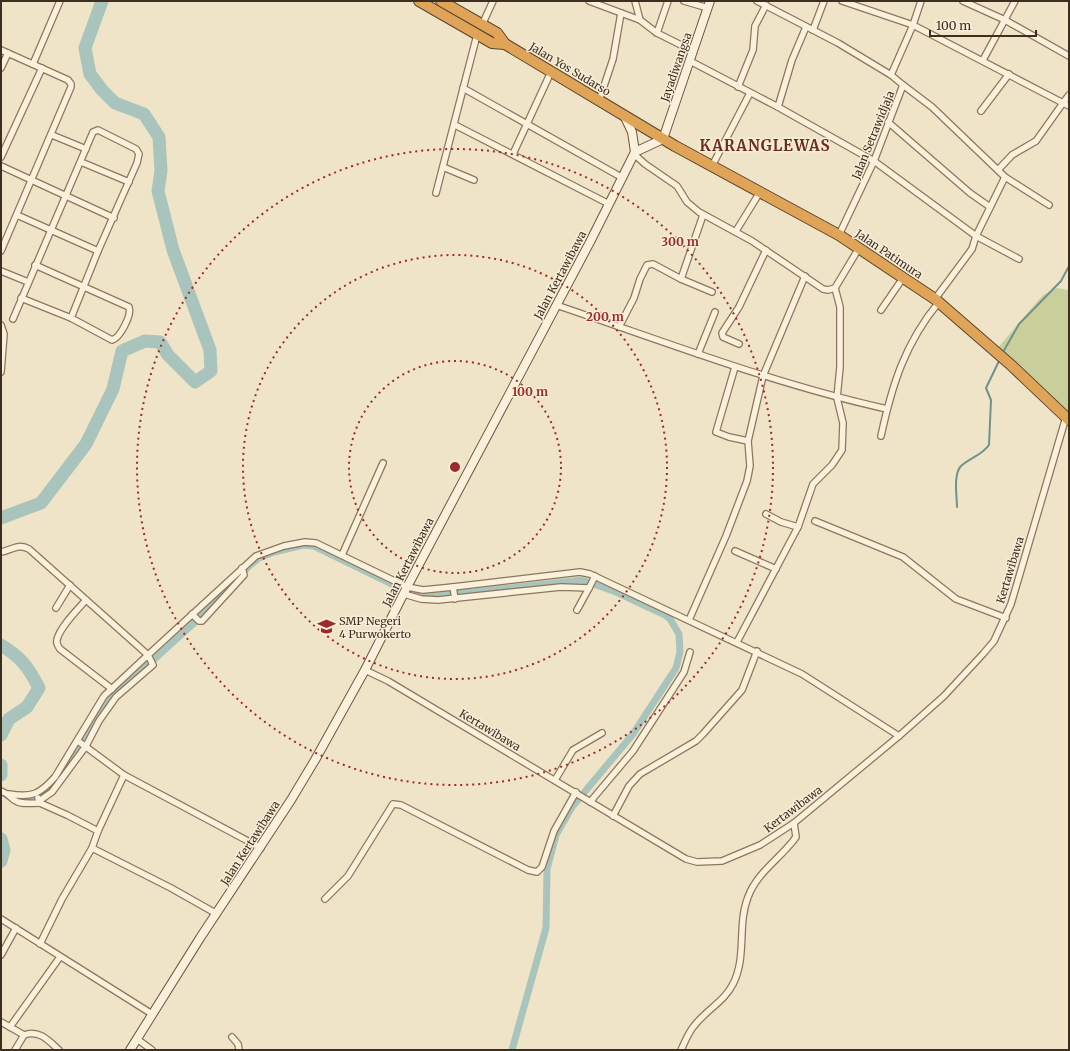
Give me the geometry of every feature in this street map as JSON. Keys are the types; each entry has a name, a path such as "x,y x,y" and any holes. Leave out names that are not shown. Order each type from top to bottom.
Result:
{"highway":[{"name":"Jalan Yos Sudarso","path":"419,1 492,44 504,44"},
{"name":"Jalan Yos Sudarso","path":"441,1 497,33 504,44 663,139"},
{"name":"Jalan Patimura","path":"663,139 840,235 937,301 1011,365 1067,419"}],"street":[{"path":"33,64 60,1"},
{"path":"482,25 493,1"},
{"path":"589,1 640,20 657,34 693,51"},
{"path":"636,1 640,20"},
{"path":"657,34 668,1"},
{"path":"684,1 709,4"},
{"path":"757,1 813,30 891,75"},
{"path":"813,30 824,1"},
{"path":"842,1 853,3 913,25 1069,106"},
{"name":"Jalan Setrawidjaja","path":"840,235 874,161 888,122 904,85 891,75 913,25 921,1"},
{"path":"964,1 1005,20 1069,56"},
{"path":"983,60 1015,1"},
{"name":"Jayadiwangsa","path":"663,139 709,4"},
{"path":"738,87 753,50 755,26 766,5"},
{"path":"599,101 613,59 621,13"},
{"path":"778,107 792,60 806,27"},
{"path":"436,193 455,125 477,36"},
{"path":"1,50 68,80 71,84 68,96 52,135 1,251"},
{"path":"1,68 8,53"},
{"path":"690,61 778,107 874,161 976,236 1019,259"},
{"path":"1,158 42,68"},
{"path":"513,154 551,72"},
{"path":"980,111 1009,74"},
{"path":"904,85 932,107 1005,177 1049,205"},
{"path":"463,88 621,177"},
{"path":"712,166 750,93"},
{"path":"998,170 1012,155 1036,141 1069,95"},
{"path":"624,115 632,132 634,153 645,164 677,186 687,202 703,215 736,231 824,289 828,290 835,288 859,248"},
{"path":"888,122 970,193 990,207"},
{"path":"455,125 609,204"},
{"path":"13,319 93,132 98,130 136,149 139,154 138,163 98,251 71,318"},
{"path":"52,135 86,149"},
{"path":"634,153 663,139"},
{"name":"Jalan Kertawibawa","path":"130,1050 216,914 261,848 291,800 364,670 609,204 634,153"},
{"path":"81,162 129,182"},
{"path":"1,166 114,218"},
{"path":"443,167 474,180"},
{"path":"881,436 895,379 916,334 972,249 976,236 1005,177"},
{"path":"736,231 760,192"},
{"path":"17,215 98,251"},
{"path":"681,278 703,215"},
{"path":"739,344 723,337 722,334 739,307 766,250"},
{"path":"619,327 634,298 640,279 647,265 653,264 712,292"},
{"path":"21,298 71,318 112,340 117,337 130,314 129,307 35,265"},
{"path":"1,271 28,282"},
{"path":"689,620 726,536 747,481 750,466 748,441 762,376 804,276"},
{"path":"881,310 903,278"},
{"path":"737,642 798,527 813,484 832,465 842,450 843,423 837,398 841,352 840,307 835,288"},
{"path":"556,305 762,376 837,398 887,408"},
{"path":"698,354 715,312"},
{"path":"1,325 4,334 1,372"},
{"path":"735,367 716,432 729,438 748,441"},
{"name":"Kertawibawa","path":"364,670 388,681 686,859 697,862 722,861 760,845 794,823 899,736 944,696 994,641 1006,618 1067,419"},
{"path":"342,555 382,464"},
{"path":"766,514 781,522 798,527"},
{"path":"815,521 903,557 954,598 1006,618"},
{"path":"5,793 20,803 52,792 82,744 96,708 112,689 150,659 195,618 256,556 284,546 305,542 326,547 421,599 580,572 595,577 737,642 813,680 899,736"},
{"path":"1,552 23,545 38,555 150,659 152,667 116,698 82,744 38,798"},
{"path":"735,551 776,569"},
{"path":"195,618 202,621 243,570"},
{"path":"577,610 595,577"},
{"path":"56,608 70,585"},
{"path":"405,590 424,590 454,594 590,586"},
{"path":"86,600 67,623 58,638 57,644 60,649 112,689"},
{"path":"612,815 629,786 640,774 703,734 742,690 756,651"},
{"path":"589,800 633,751 684,672 690,652"},
{"path":"555,780 573,750 602,733"},
{"path":"82,744 124,775 261,848"},
{"path":"40,944 62,899 92,848 98,831 124,775"},
{"path":"5,793 38,798 98,831"},
{"path":"325,899 348,876 393,804 401,805 528,870 537,872 542,867 554,831 577,793"},
{"path":"681,1050 695,1025 721,1000 733,983 739,968 742,922 748,897 763,871 796,837 794,823"},
{"path":"92,848 171,888 216,914"},
{"path":"1,919 152,1014"},
{"path":"1,955 16,928"},
{"path":"10,1027 60,957"},
{"path":"1,1022 24,1034 38,1034 59,1050"},
{"path":"15,1050 24,1034"},
{"path":"232,1037 238,1044 239,1050"},
{"path":"136,1039 152,1050"}],"green space":[{"path":"1069,286 1069,420 996,350 1043,295 1057,288 1068,290"}],"waterway":[{"path":"1,518 41,503 86,444 113,389 122,351 145,341 160,342 168,355 195,382 211,371 210,350 173,250 158,191 161,171 159,137 144,114 115,103 102,90 90,74 85,48 102,1"},
{"path":"1002,354 1019,324 1061,281 1069,266"},
{"path":"957,507 956,480 961,466 989,445 991,400 986,388 1000,359"},
{"path":"14,797 33,798 44,794 55,782 86,738 104,705 193,624 249,566 259,558 274,552 303,545 314,546 394,585"},
{"path":"405,591 428,597 582,580 616,592 665,615 670,619 679,634 680,652 676,668 633,734 572,807 556,835 547,869 546,928 512,1050"},
{"path":"1,645 14,654 24,664 39,688 27,707 9,719 1,735"},
{"path":"1,765 1,775"},
{"path":"1,839 4,850 1,861"}],"place":[{"name":"SMP Negeri 4 Purwokerto","path":"326,627"}],"district":[{"name":"KARANGLEWAS","path":"765,145"}]}
